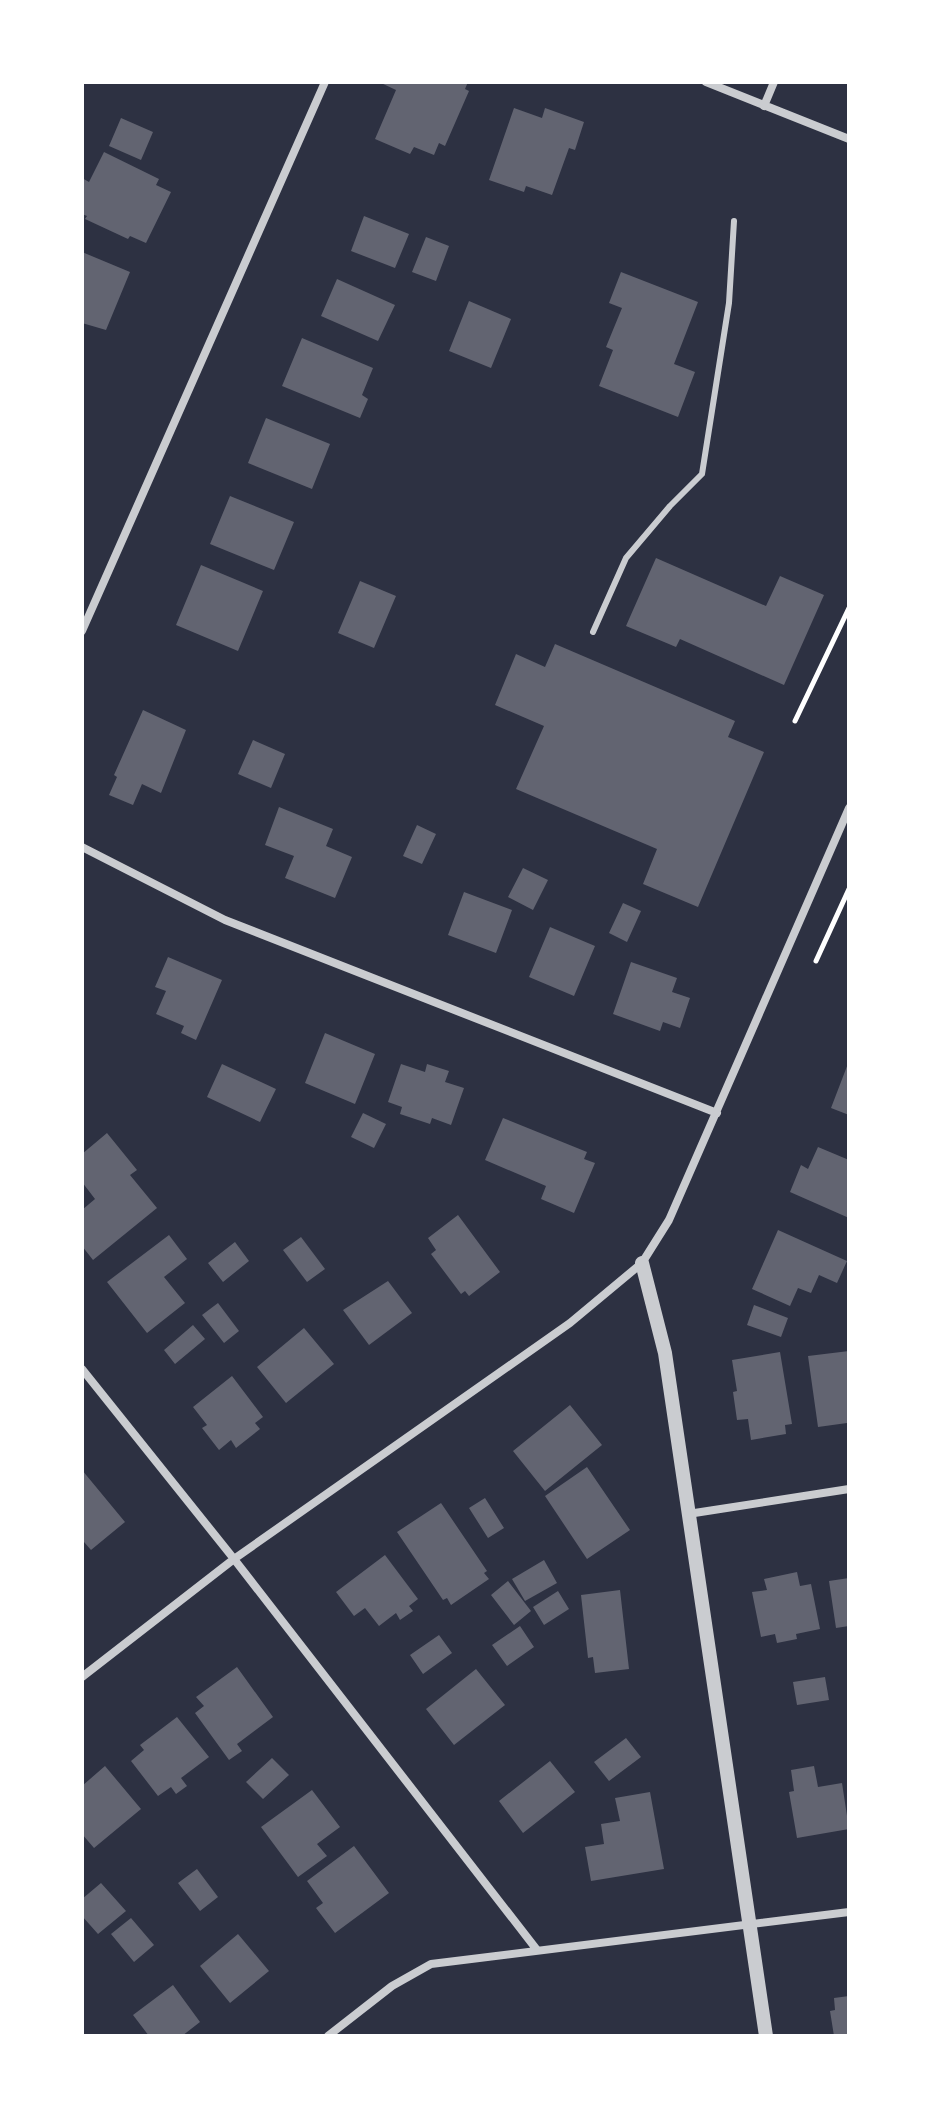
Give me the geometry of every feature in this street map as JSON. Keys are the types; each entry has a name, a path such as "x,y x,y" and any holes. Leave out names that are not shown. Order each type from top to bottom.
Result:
{"street":[{"path":"82,631 325,82"},
{"path":"706,82 849,139"},
{"path":"764,106 774,82"},
{"path":"82,1677 234,1559 570,1323 642,1263 669,1220 849,808"},
{"path":"82,847 225,920 717,1113"},
{"path":"642,1263 665,1353 766,2036"},
{"path":"82,1369 234,1559 537,1950"},
{"path":"688,1514 849,1489"},
{"path":"328,2036 392,1986 431,1964 849,1912"}],"lane":[{"path":"593,632 626,558 702,474 729,303 734,221"}],"path":[{"path":"795,721 849,608"},
{"path":"816,961 849,889"}],"building":[{"path":"379,82 468,82 465,89 469,91 445,146 439,143 434,155 414,147 410,154 375,139 396,90"},
{"path":"514,108 542,118 545,108 584,122 575,150 569,148 552,195 526,186 524,192 489,180"},
{"path":"121,118 153,132 141,160 109,146"},
{"path":"104,152 159,179 156,185 171,192 146,243 130,236 128,239 85,219 87,216 82,214 82,178 89,182"},
{"path":"364,216 409,234 395,268 351,251"},
{"path":"426,237 449,246 436,281 412,272"},
{"path":"82,252 130,272 106,330 82,323"},
{"path":"621,272 698,302 674,364 695,372 678,417 599,386 613,350 606,347 622,308 609,303"},
{"path":"337,279 395,305 378,341 321,316"},
{"path":"469,301 511,319 491,368 449,351"},
{"path":"302,338 373,368 362,395 368,399 360,418 282,386"},
{"path":"266,418 330,444 312,489 248,463"},
{"path":"230,496 294,522 274,570 210,544"},
{"path":"656,558 766,606 780,576 824,595 784,685 680,639 676,647 626,626"},
{"path":"201,565 263,591 238,651 176,625"},
{"path":"360,581 396,596 374,648 338,633"},
{"path":"555,644 735,721 728,737 764,752 698,907 643,884 657,849 516,789 544,726 495,705 516,654 545,667"},
{"path":"143,710 186,730 161,793 142,784 133,805 109,795 117,777 114,775"},
{"path":"253,740 285,754 271,788 238,774"},
{"path":"279,807 333,829 326,846 352,857 335,898 285,878 294,856 265,845"},
{"path":"417,825 436,834 422,864 403,856"},
{"path":"523,868 548,880 533,910 508,897"},
{"path":"464,892 512,910 496,953 448,935"},
{"path":"623,903 641,911 627,942 609,933"},
{"path":"550,927 595,946 574,996 529,977"},
{"path":"168,957 222,980 196,1040 181,1033 184,1026 156,1014 166,991 155,987"},
{"path":"631,962 677,978 672,992 690,998 680,1028 663,1022 660,1031 613,1014"},
{"path":"325,1033 375,1054 355,1104 305,1083"},
{"path":"849,1061 849,1115 831,1108"},
{"path":"222,1064 276,1089 260,1122 207,1097"},
{"path":"401,1064 425,1072 427,1064 449,1071 445,1082 464,1088 451,1125 432,1118 430,1124 400,1114 402,1107 388,1102"},
{"path":"363,1113 386,1124 374,1148 351,1137"},
{"path":"503,1118 587,1152 584,1159 595,1163 574,1213 541,1199 546,1186 485,1160"},
{"path":"107,1133 137,1170 130,1175 157,1208 93,1260 82,1246 82,1210 95,1199 82,1182 82,1154"},
{"path":"818,1147 849,1160 849,1218 790,1192 801,1165 808,1169"},
{"path":"458,1215 500,1272 469,1296 465,1291 461,1294 431,1254 436,1250 428,1238"},
{"path":"778,1230 847,1261 837,1283 819,1275 811,1293 798,1288 790,1306 752,1289"},
{"path":"169,1235 187,1259 164,1277 185,1303 147,1333 107,1282"},
{"path":"301,1237 325,1269 307,1282 283,1250"},
{"path":"235,1242 249,1261 223,1282 208,1263"},
{"path":"388,1281 412,1313 369,1345 343,1310"},
{"path":"218,1303 239,1331 224,1343 202,1315"},
{"path":"754,1305 788,1318 781,1337 747,1325"},
{"path":"193,1325 205,1339 175,1364 164,1350"},
{"path":"304,1328 334,1364 286,1403 257,1367"},
{"path":"849,1351 847,1423 818,1427 808,1356"},
{"path":"780,1352 792,1424 785,1425 786,1434 751,1440 748,1419 737,1420 733,1392 737,1391 732,1360"},
{"path":"232,1376 263,1417 255,1423 260,1429 236,1448 231,1440 219,1450 202,1428 207,1425 193,1407"},
{"path":"570,1405 602,1445 545,1491 513,1451"},
{"path":"587,1467 630,1530 587,1559 545,1496"},
{"path":"82,1470 125,1522 91,1550 82,1543"},
{"path":"485,1498 504,1528 488,1538 469,1508"},
{"path":"441,1503 487,1571 484,1573 489,1579 451,1605 447,1598 443,1600 397,1532"},
{"path":"385,1555 418,1599 409,1606 413,1611 400,1620 396,1613 379,1626 365,1608 354,1616 336,1592"},
{"path":"544,1560 557,1583 525,1601 512,1579"},
{"path":"797,1572 800,1586 811,1584 820,1629 796,1634 797,1639 777,1643 775,1634 761,1637 752,1592 767,1590 764,1579"},
{"path":"849,1578 849,1626 836,1628 829,1581"},
{"path":"508,1581 531,1611 514,1625 491,1595"},
{"path":"620,1590 629,1669 595,1673 593,1657 588,1658 581,1595"},
{"path":"558,1591 569,1609 544,1625 533,1607"},
{"path":"520,1626 534,1647 507,1666 492,1645"},
{"path":"439,1635 452,1653 423,1674 410,1655"},
{"path":"237,1667 273,1717 237,1744 242,1751 229,1760 195,1713 204,1706 196,1697"},
{"path":"476,1669 505,1705 454,1745 426,1709"},
{"path":"825,1677 829,1700 797,1705 793,1682"},
{"path":"177,1717 209,1757 181,1778 187,1786 176,1794 171,1787 158,1796 131,1761 144,1750 140,1745"},
{"path":"626,1738 641,1757 609,1781 594,1762"},
{"path":"272,1758 289,1775 263,1799 246,1782"},
{"path":"550,1761 575,1792 523,1833 499,1801"},
{"path":"105,1766 141,1809 94,1848 82,1834 82,1786"},
{"path":"814,1766 818,1787 842,1783 849,1829 797,1838 789,1792 794,1791 791,1770"},
{"path":"312,1790 340,1827 317,1844 327,1856 298,1877 261,1827"},
{"path":"650,1792 664,1869 591,1881 585,1847 604,1844 601,1824 620,1821 615,1798"},
{"path":"354,1846 389,1893 335,1933 316,1908 323,1903 307,1881"},
{"path":"197,1869 218,1897 200,1911 178,1883"},
{"path":"101,1883 126,1911 98,1934 82,1916 82,1899"},
{"path":"131,1918 154,1945 134,1962 111,1934"},
{"path":"238,1934 269,1971 230,2003 200,1966"},
{"path":"173,1985 200,2022 182,2036 149,2036 133,2015"},
{"path":"849,1996 849,2036 834,2036 830,2011 835,2010 834,1998"}]}
